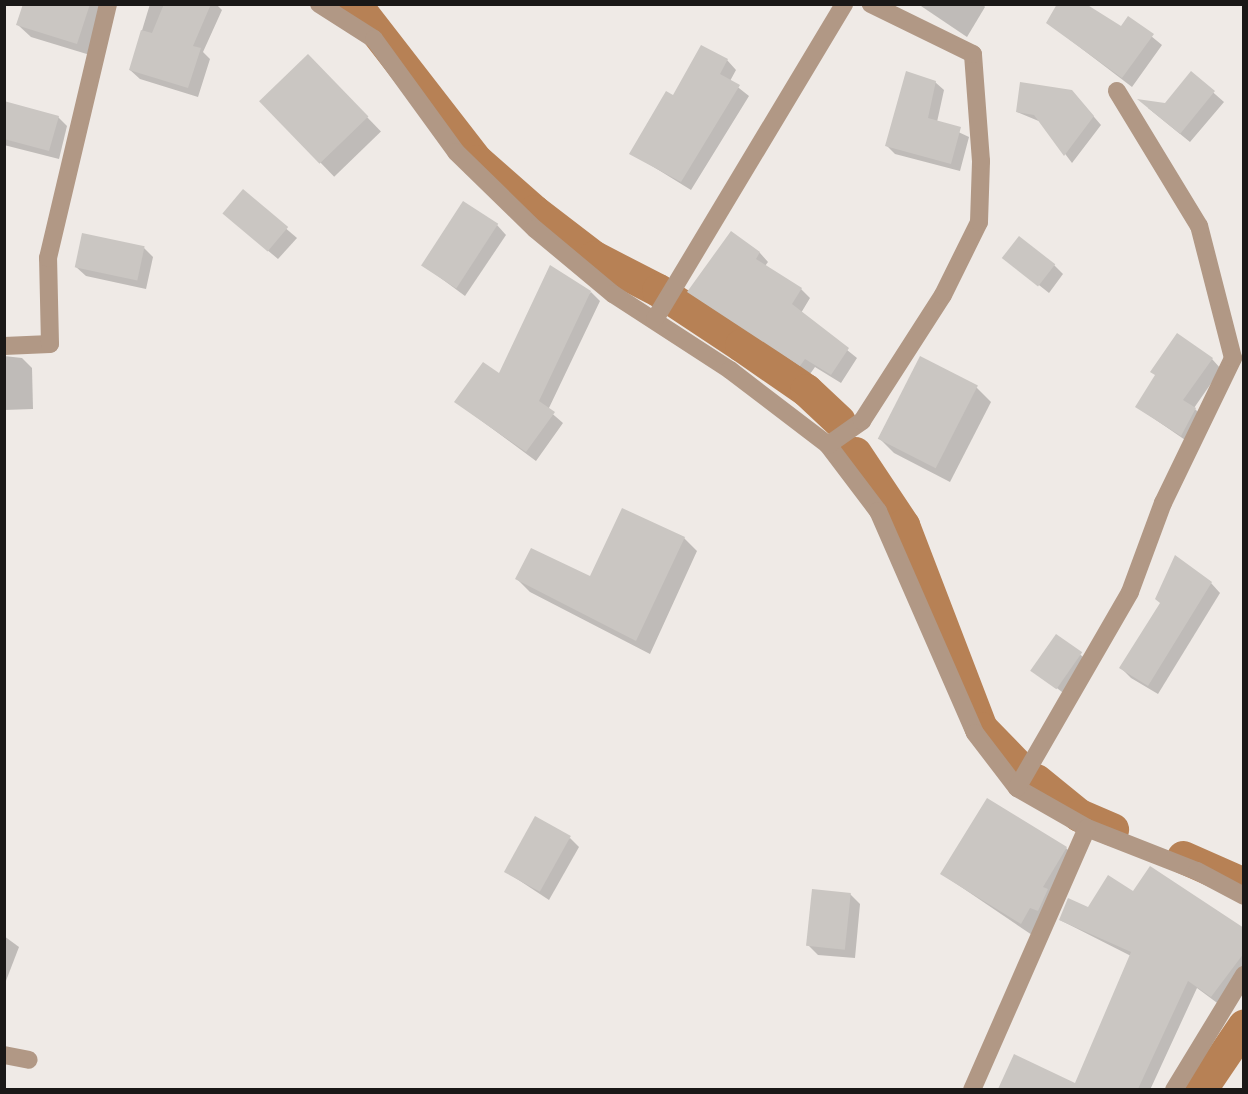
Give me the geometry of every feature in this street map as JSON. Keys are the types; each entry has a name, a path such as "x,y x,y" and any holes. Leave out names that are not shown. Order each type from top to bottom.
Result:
{"street":[{"path":"4,346 50,344 48,258 108,4"},
{"path":"319,4 374,39 456,152 535,228 613,294 658,316 828,444 878,511 975,733 1017,788 1087,828 1197,871 1244,896"},
{"path":"658,316 844,4"},
{"path":"828,444 862,421 944,295 979,222 981,161 973,54 871,4"},
{"path":"1017,788 1130,592 1163,503 1233,358 1199,226 1117,91"},
{"path":"972,1089 1087,828"},
{"path":"1174,1089 1244,975"},
{"path":"4,1055 29,1060"}],"building":[{"path":"23,4 90,4 77,44 16,25"},
{"path":"164,4 211,4 193,46 201,48 188,88 129,70 141,30 152,33"},
{"path":"1057,4 1086,4 1121,26 1128,16 1154,34 1122,78 1046,23"},
{"path":"701,45 728,59 720,74 740,85 681,182 629,154 666,91 673,95"},
{"path":"308,54 368,117 320,164 259,101"},
{"path":"906,71 936,81 928,118 961,127 951,164 885,146"},
{"path":"1191,71 1215,91 1180,134 1137,99 1165,103"},
{"path":"1020,82 1072,90 1094,116 1064,156 1034,115 1016,112"},
{"path":"4,101 59,116 49,151 4,139"},
{"path":"243,189 288,227 268,251 222,214"},
{"path":"463,201 498,224 456,288 421,266"},
{"path":"731,231 760,252 756,259 802,288 792,304 849,348 831,375 805,359 800,366 687,292"},
{"path":"82,233 145,246 137,281 75,267"},
{"path":"1019,236 1055,264 1038,286 1002,258"},
{"path":"550,265 591,291 539,401 555,412 526,452 454,402 483,362 499,373"},
{"path":"1177,333 1213,358 1183,400 1196,408 1181,436 1135,407 1155,375 1150,372"},
{"path":"920,356 978,386 936,468 878,439"},
{"path":"622,508 685,537 636,641 515,579 531,548 590,576"},
{"path":"1175,555 1212,582 1148,686 1119,668 1160,603 1155,599"},
{"path":"1056,634 1082,652 1056,689 1030,671"},
{"path":"987,798 1067,847 1043,887 1048,889 1038,911 1030,908 1021,924 940,874"},
{"path":"535,816 571,836 540,892 504,872"},
{"path":"1150,866 1244,928 1244,953 1211,997 1188,981 1138,1089 998,1089 1014,1054 1075,1083 1131,952 1059,920 1068,898 1088,907 1108,875 1133,891"},
{"path":"812,889 851,893 845,950 806,946"}],"waterway":[{"path":"355,4 477,161 534,211 594,257 658,290 741,345 806,390 839,421"},
{"path":"855,453 903,525 981,728 1018,766"},
{"path":"1036,780 1079,815 1112,829"},
{"path":"1183,857 1244,884"},
{"path":"1200,1090 1244,1025"}]}
